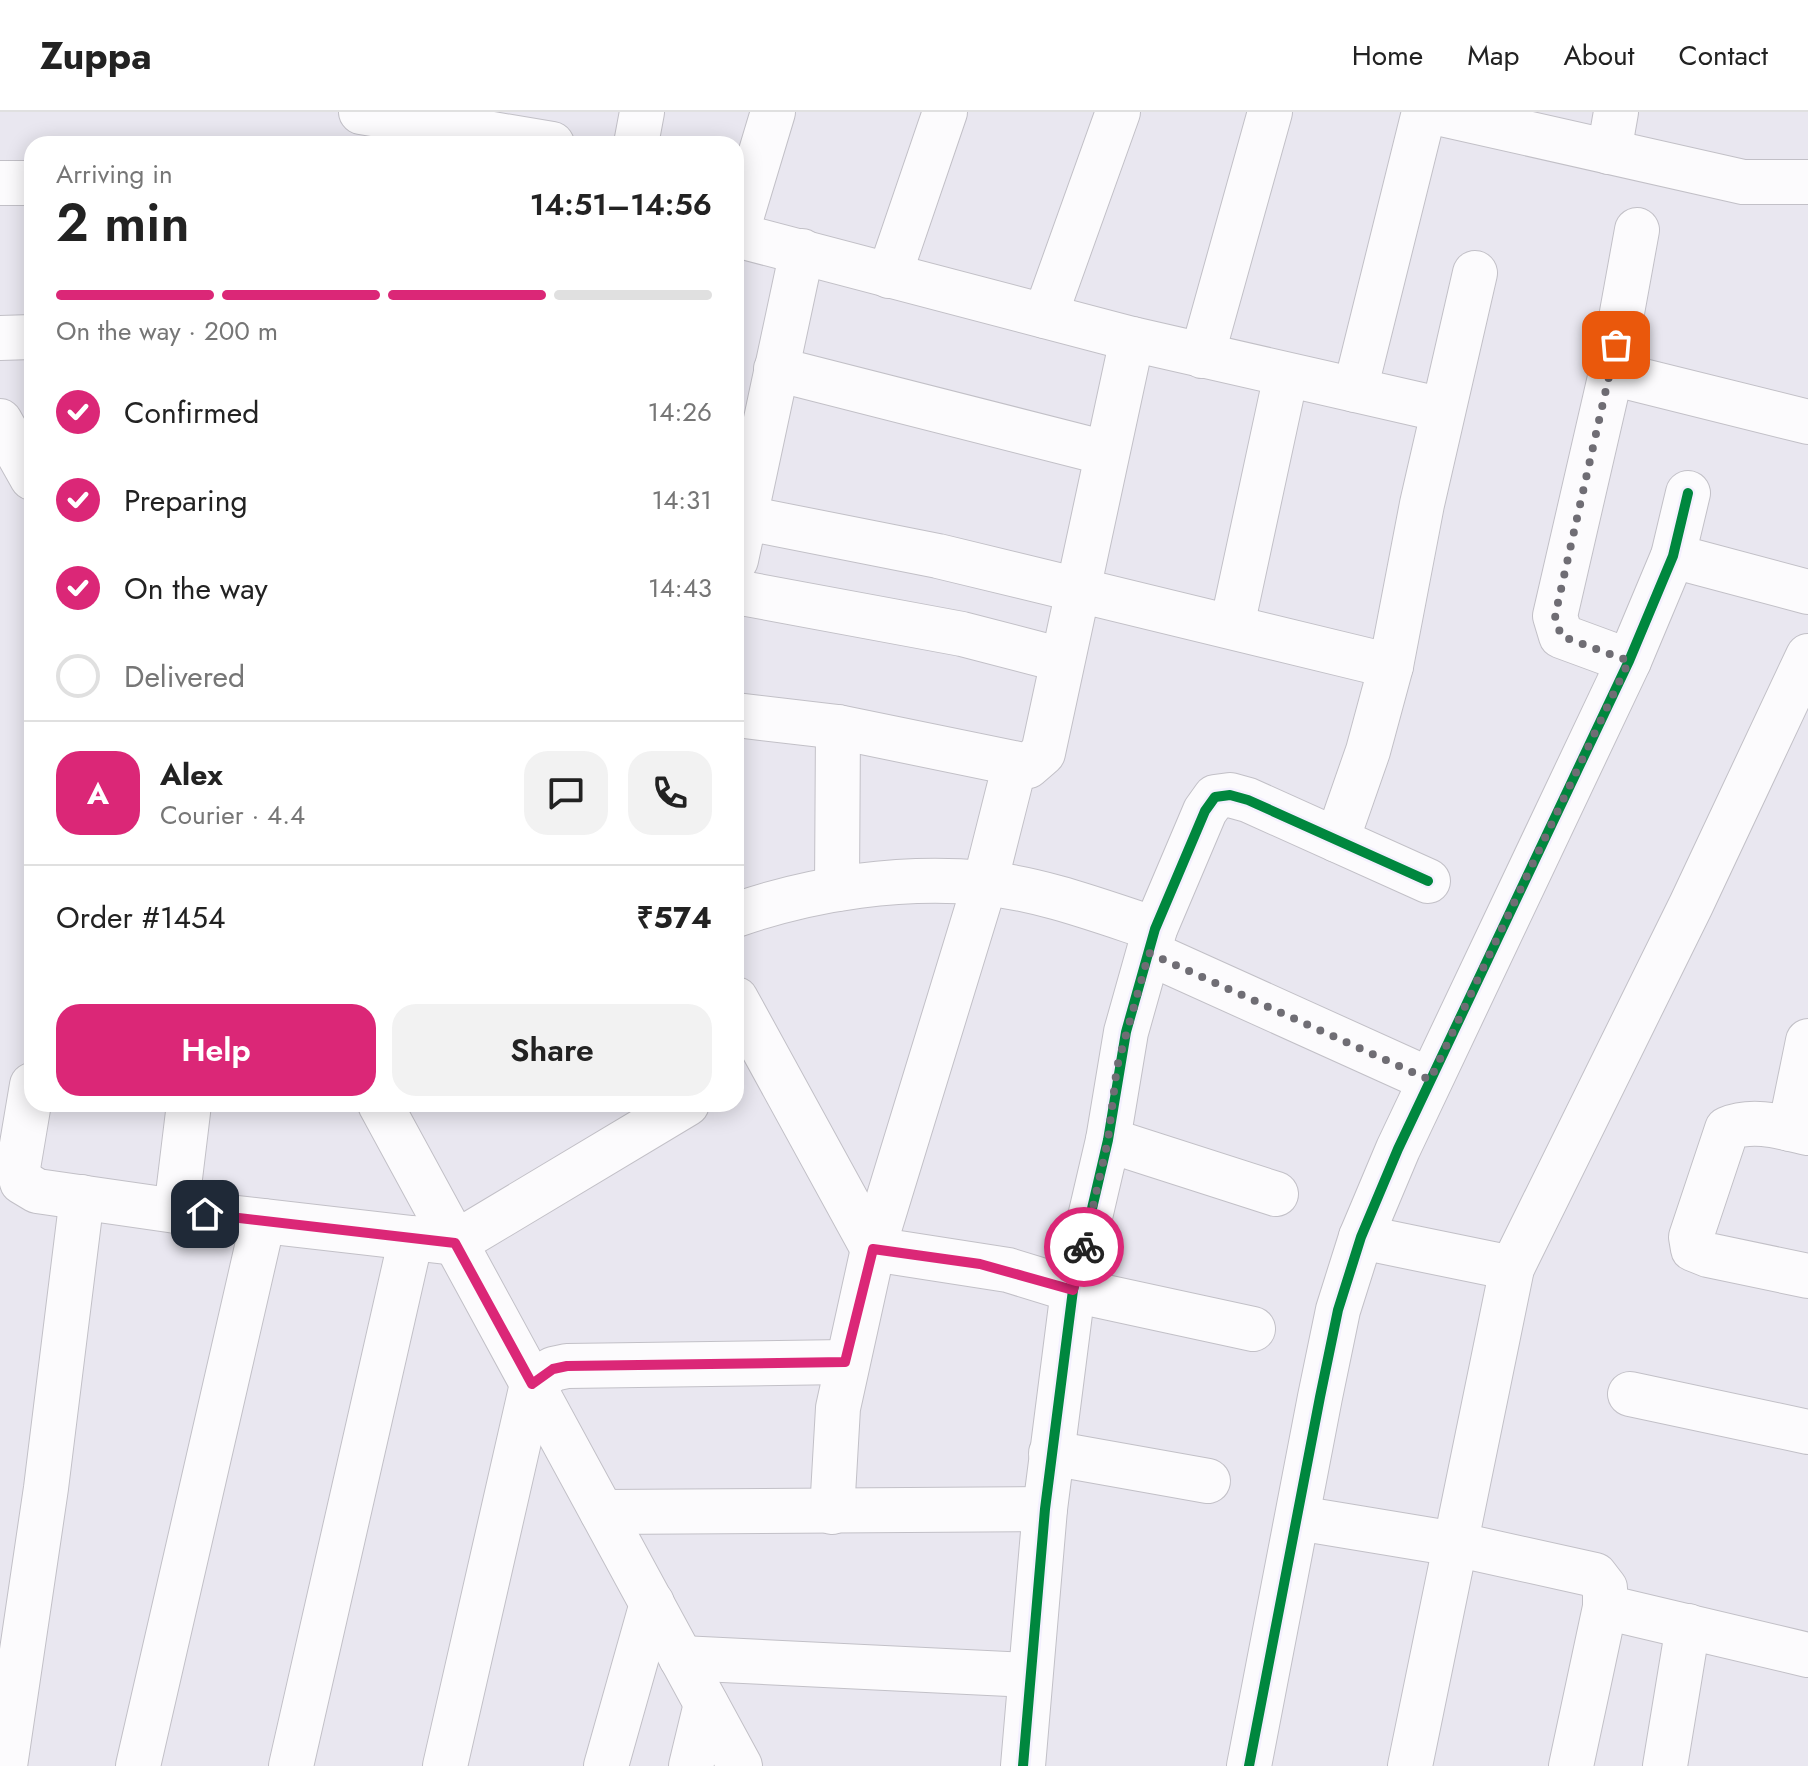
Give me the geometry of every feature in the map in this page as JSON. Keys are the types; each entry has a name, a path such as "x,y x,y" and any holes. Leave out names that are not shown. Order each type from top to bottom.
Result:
{"street":[{"path":"638,136 642,112"},
{"path":"744,208 773,112"},
{"path":"889,276 945,112"},
{"path":"1045,316 1118,112"},
{"path":"1202,356 1270,112"},
{"path":"1355,390 1443,113 1613,132 1743,182 1808,182"},
{"path":"383,124 484,136"},
{"path":"0,183 24,183"},
{"path":"1629,661 1561,636 1555,616 1611,373 1637,230"},
{"path":"744,237 1132,339 1443,410"},
{"path":"744,491 762,375 802,251"},
{"path":"1337,840 1368,751 1391,666 1443,410 1475,273"},
{"path":"0,338 24,337"},
{"path":"744,716 838,727 1028,766 1043,753 1132,339"},
{"path":"1611,373 1808,422"},
{"path":"762,375 1106,453"},
{"path":"1232,626 1286,375"},
{"path":"0,421 24,464"},
{"path":"1249,1766 1338,1310 1361,1237 1430,1080 1629,661 1673,556 1688,493"},
{"path":"744,518 938,556 1391,666"},
{"path":"1673,556 1808,592"},
{"path":"744,593 962,634 1062,660"},
{"path":"1410,1766 1512,1268 1719,848 1808,656"},
{"path":"837,889 838,727"},
{"path":"832,1512 834,1447 845,1362 873,1249 985,883 1015,764"},
{"path":"1023,1766 1045,1509 1073,1290 1108,1140 1117,1067 1152,941 1205,811 1215,797 1230,795 1248,800 1428,881"},
{"path":"744,913 837,889 922,881 985,883 1066,901 1430,1080"},
{"path":"744,1034 751,1065 873,1249 980,1264 1073,1290 1253,1329"},
{"path":"1808,1041 1799,1131 1740,1124 1727,1129 1691,1237 1693,1249 1708,1255 1808,1276"},
{"path":"27,1112 18,1168 22,1182 37,1191 176,1211 455,1243 674,1112"},
{"path":"176,1211 188,1112"},
{"path":"396,1112 455,1243 740,1766"},
{"path":"1108,1140 1276,1194"},
{"path":"5,1766 46,1488 82,1197"},
{"path":"138,1766 263,1221"},
{"path":"1361,1237 1512,1268"},
{"path":"291,1766 411,1238"},
{"path":"445,1766 532,1384 553,1369 567,1366 845,1362"},
{"path":"1630,1394 1808,1432"},
{"path":"1051,1453 1208,1481"},
{"path":"602,1512 1045,1509"},
{"path":"1298,1518 1455,1544 1595,1575 1605,1588 1605,1607 1571,1766"},
{"path":"606,1766 652,1603"},
{"path":"1605,1607 1808,1655"},
{"path":"1665,1766 1688,1626"},
{"path":"681,1658 1030,1675"},
{"path":"691,1766 706,1704"}],"cycle path":[{"path":"1249,1766 1338,1310 1361,1237 1398,1149 1629,661 1673,556 1688,493"},
{"path":"1023,1766 1045,1509 1073,1290 1108,1140 1126,1032 1155,929 1205,811 1215,797 1230,795 1248,800 1428,881"}],"way so far":[{"path":"1084,1247 1108,1140 1117,1067 1149,953 1430,1080 1629,661 1561,636 1556,628 1555,616 1616,345"}],"route":[{"path":"205,1214 455,1243 532,1384 553,1369 567,1366 845,1362 873,1249 980,1264 1073,1290 1084,1247"}]}
